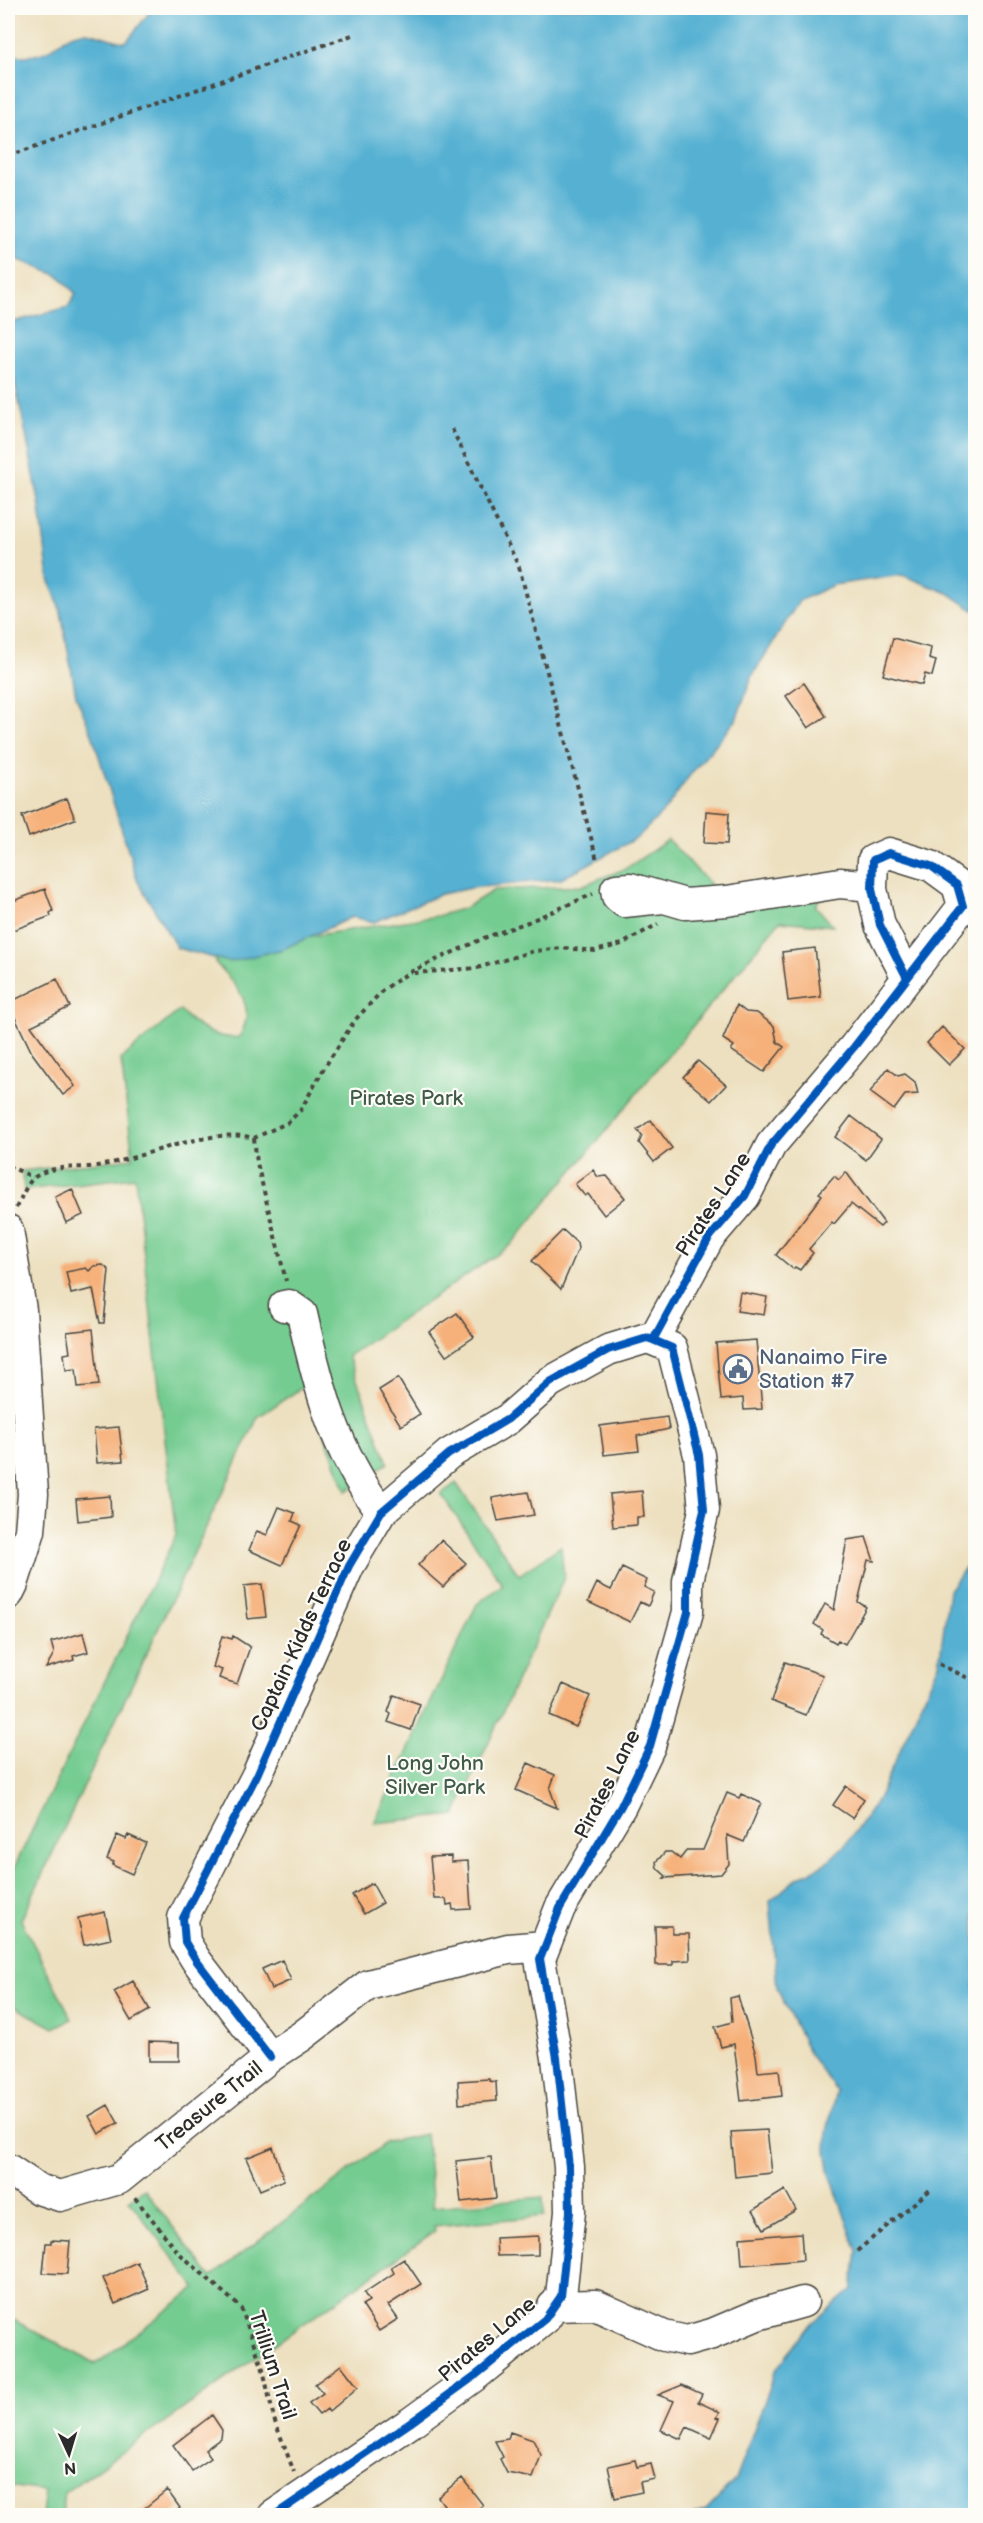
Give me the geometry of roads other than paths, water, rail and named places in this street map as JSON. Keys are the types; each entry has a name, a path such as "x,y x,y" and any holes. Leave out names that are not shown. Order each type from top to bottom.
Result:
{"street":[{"name":"Pirates Lane","path":"273,2516 476,2375 545,2319 561,2296 570,2212 569,2178 557,2058 541,1977 540,1959 560,1908 621,1806 650,1746 688,1612 688,1581 704,1510 699,1455 672,1348 653,1340 709,1238 745,1196 771,1145 854,1047 963,906 957,885 931,866 889,853 873,860 872,886 880,925 907,978"},
{"path":"616,889 630,888 674,901 727,901 840,883 872,886"},
{"path":"8,1594 30,1532 33,1494 21,1310 10,1223"},
{"path":"287,1305 302,1314 323,1400 337,1437 365,1491 381,1512"},
{"name":"Captain Kidds Terrace","path":"270,2057 196,1960 185,1942 183,1918 256,1775 349,1566 381,1512 449,1454 507,1419 550,1382 608,1350 647,1338 653,1340"},
{"name":"Treasure Trail","path":"8,2169 38,2189 60,2196 119,2179 270,2057 302,2036 368,1985 508,1949 544,1946"},
{"path":"553,2306 595,2305 656,2333 687,2341 712,2334 757,2315 802,2302"}],"water":[{"path":"153,8 975,8 975,611 948,593 902,575 833,585 799,601 752,676 736,720 690,775 666,809 637,838 561,879 471,888 441,894 374,922 352,917 283,949 229,962 177,948 138,882 92,734 76,696 61,612 49,579 39,501 24,425 14,379 8,365 8,327 10,323 68,307 76,294 59,276 19,260 8,260 8,54 36,55 80,32 89,32 126,42"},
{"path":"975,1554 975,2515 693,2515 706,2510 735,2480 777,2368 812,2323 852,2289 857,2251 830,2174 826,2151 827,2132 836,2091 810,2055 777,1988 770,1901 797,1878 825,1864 847,1843 878,1799 939,1664 949,1590"}],"place":[{"name":"Nanaimo Fire Station #7","path":"738,1369"}],"park label":[{"name":"Pirates Park","path":"406,1098"},
{"name":"Long John Silver Park","path":"435,1775"}]}
